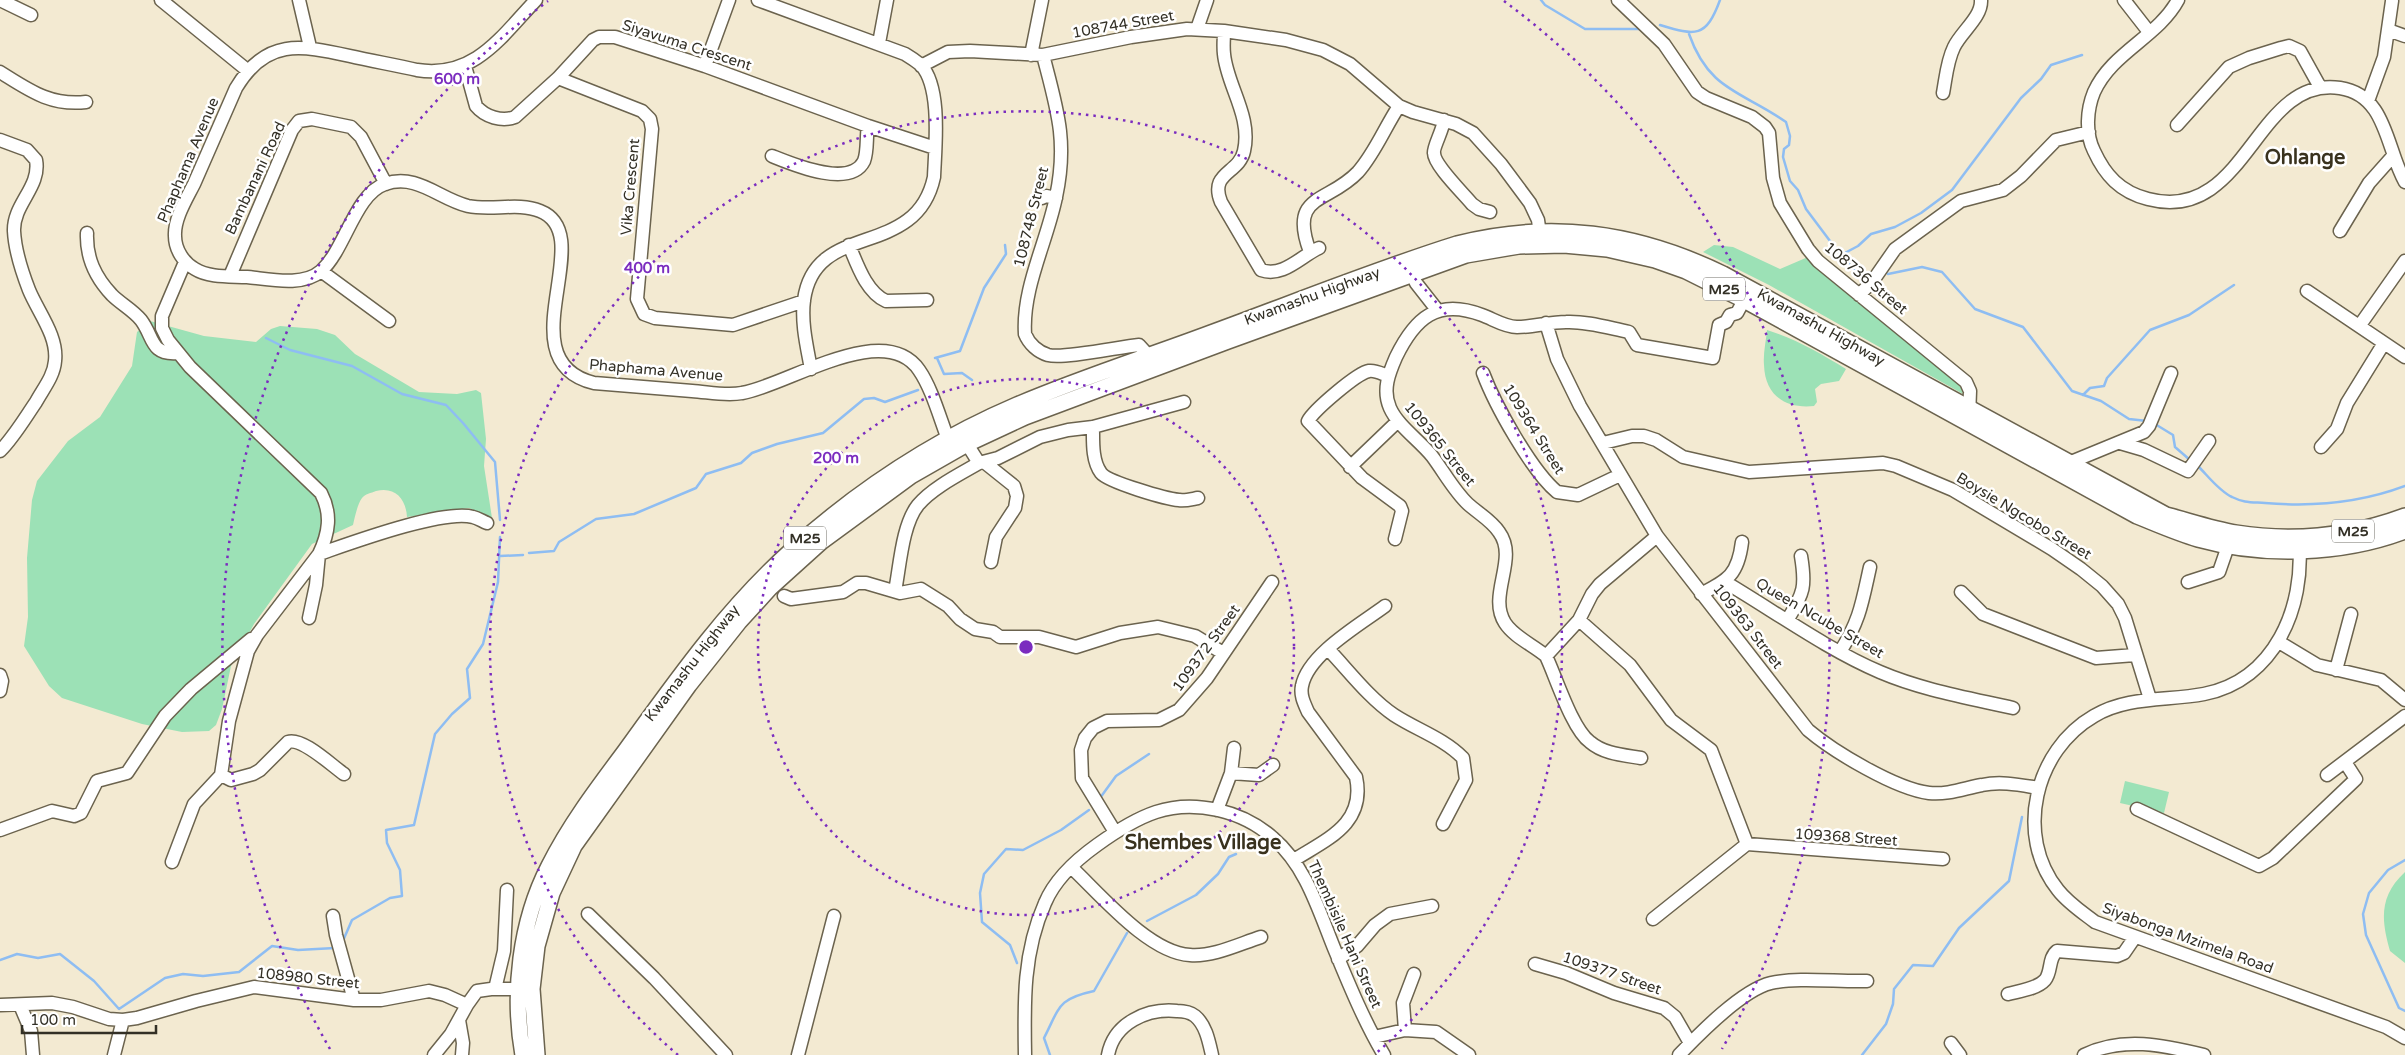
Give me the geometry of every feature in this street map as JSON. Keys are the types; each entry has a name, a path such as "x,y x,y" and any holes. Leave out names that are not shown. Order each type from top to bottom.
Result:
{"main road":[{"name":"Kwamashu Highway","path":"537,1055 525,989 522,952 535,899 554,855 591,809 696,653 736,606 772,568 818,527 872,486 950,446 1018,405 1149,356 1409,267 1519,246 1540,239 1596,233 1649,244 1691,258 1730,277 2137,516 2198,539 2228,546 2278,550 2324,536 2361,530 2405,516"},
{"name":"Kwamashu Highway","path":"1540,239 1600,248 1654,260 1713,283 1969,416 2070,462 2166,515 2235,533 2338,547 2370,542 2405,531"},
{"name":"Kwamashu Highway","path":"950,446 967,444 1025,417 1409,267"},
{"name":"Kwamashu Highway","path":"523,1055 525,989"}],"street":[{"path":"0,0 31,14"},
{"path":"162,0 247,70"},
{"path":"299,0 310,47"},
{"name":"Phaphama Avenue","path":"185,262 176,242 178,220 236,88 247,70 277,51 294,47 310,47 426,72 444,71 464,66 492,47 536,0"},
{"path":"706,66 729,0"},
{"path":"758,0 792,6 905,54 921,66 927,75 934,100 935,148 931,189 918,212 907,222 886,232 849,245 826,259 813,274 806,287 803,317 811,369"},
{"path":"879,43 887,0"},
{"path":"1037,55 1042,0"},
{"path":"1197,29 1207,0"},
{"path":"1943,93 1952,52 1958,38 1980,8 1981,0"},
{"path":"2124,0 2148,32"},
{"path":"2178,0 2166,16 2119,58 2101,80 2090,105 2089,132 2091,146 2109,177 2117,184 2128,192 2156,201 2181,201 2196,197 2219,184 2290,102 2304,92 2320,87 2350,91 2368,101 2385,127 2392,156 2405,182"},
{"path":"2368,101 2380,72 2392,1"},
{"name":"108736 Street","path":"1623,2 1664,44 1697,92 1706,98 1752,117 1765,127 1771,143 1775,189 1788,217 1818,261 1961,378 1970,391 1969,416"},
{"name":"108744 Street","path":"921,66 936,57 959,50 1037,55 1131,36 1197,29 1286,40 1331,53 1350,64 1399,106 1464,127 1488,149 1530,203 1538,220 1540,239"},
{"path":"2388,30 2405,36"},
{"path":"1224,31 1224,54 1241,108 1245,142 1241,158 1218,184 1218,194 1233,224 1261,270 1272,272 1281,270 1314,250 1302,226 1308,209 1358,171 1399,106"},
{"name":"Siyavuma Crescent","path":"464,66 476,106 483,114 504,119 516,117 558,78 587,46 599,37 623,39 706,66 868,126 935,148"},
{"path":"2177,125 2229,67 2249,58 2281,48 2289,46 2300,51 2320,87"},
{"name":"108748 Street","path":"1037,55 1062,139 1056,198 1029,294 1024,325 1028,340 1042,352 1049,355 1066,355 1139,345 1149,356"},
{"path":"0,72 41,97 67,103 86,102"},
{"name":"Vika Crescent","path":"558,78 642,112 650,119 652,130 637,299 644,314 655,318 733,325 804,301"},
{"name":"Bambanani Road","path":"230,276 292,130 299,121 312,119 351,127 361,138 386,184"},
{"path":"1444,120 1442,132 1434,150 1435,160 1472,204 1479,209 1490,212"},
{"path":"772,156 816,171 844,174 859,167 864,162 868,126"},
{"path":"1859,295 1872,282 1894,249 1921,232 1962,201 1995,194 2009,187 2056,140 2089,132"},
{"path":"0,140 27,150 34,156 37,165 35,178 15,217 14,232 17,250 29,290 53,342 55,361 49,380 31,409 0,451"},
{"path":"2340,231 2369,184 2392,156"},
{"name":"Phaphama Avenue","path":"386,184 397,181 413,182 468,206 486,209 525,208 548,216 555,223 561,240 553,338 554,348 564,368 582,380 594,383 733,394 766,386 863,352 880,350 894,352 918,368 925,379 950,446"},
{"path":"172,862 194,804 221,775 228,721 245,658 257,635 319,554 325,543 330,517 321,493 177,353 164,333 162,322 165,306 185,262 201,272 290,280 307,278 321,271 337,250 365,200 379,186 386,184"},
{"path":"1042,198 1046,196 1056,198"},
{"path":"87,233 87,254 98,277 112,295 142,322 156,347 162,352 177,353"},
{"path":"849,245 862,274 882,299 926,300"},
{"path":"1409,267 1438,310 1461,310 1518,327 1546,323 1577,322 1629,332 1637,345 1713,358 1719,325 1726,322 1730,315 1737,313 1744,300"},
{"path":"2360,325 2403,270"},
{"path":"321,271 389,321"},
{"path":"2306,292 2360,325 2405,358"},
{"name":"109365 Street","path":"1438,310 1425,317 1412,329 1388,376 1387,399 1389,407 1398,421 1428,452 1466,502 1499,531 1505,544 1506,557 1499,600 1501,615 1513,632 1546,656"},
{"name":"109363 Street","path":"1546,323 1567,381 1657,536 1808,730 1830,746 1891,781 1912,789 1930,793 1963,790 1982,784 2002,783 2039,788"},
{"path":"2321,447 2337,429 2347,403 2384,343"},
{"path":"1388,376 1375,372 1364,373 1353,380 1311,417 1309,423 1350,467 1400,506 1402,511 1395,539"},
{"name":"109364 Street","path":"1483,373 1496,404 1538,470 1557,492 1578,495 1620,475"},
{"path":"2070,462 2138,437 2149,426 2170,373"},
{"path":"895,591 906,532 914,511 930,495 981,462 998,458 1040,437 1068,430 1093,427 1184,402"},
{"path":"1350,467 1398,421"},
{"path":"1093,427 1094,452 1099,469 1105,476 1148,493 1179,500 1198,498"},
{"name":"Boysie Ngcobo Street","path":"1603,443 1632,436 1644,436 1656,440 1683,456 1749,472 1872,463 1896,466 1953,490 2081,568 2102,586 2118,604 2125,618 2150,699"},
{"path":"2120,443 2144,450 2188,471 2209,441"},
{"path":"967,444 981,462 1014,486 1017,496 1015,508 996,537 991,562"},
{"path":"319,554 415,524 456,516 473,517 487,523"},
{"path":"1641,758 1617,754 1599,748 1586,740 1569,709 1546,656 1580,620 1592,594 1600,584 1657,536"},
{"path":"1701,594 1725,582 1738,562 1742,542"},
{"name":"Siyabonga Mzimela Road","path":"2300,543 2298,580 2294,603 2279,642 2259,666 2226,686 2206,694 2119,704 2094,715 2075,729 2060,744 2049,762 2039,788 2034,815 2035,834 2048,874 2058,890 2074,907 2095,922 2386,1027 2405,1038"},
{"path":"2188,582 2218,572 2228,546"},
{"path":"309,618 316,585 319,554"},
{"path":"1788,619 1804,590 1805,580 1801,556"},
{"path":"1840,652 1861,613 1870,567"},
{"name":"109372 Street","path":"1115,832 1082,778 1081,750 1085,738 1093,728 1107,721 1159,720 1179,710 1197,691 1272,582"},
{"name":"Queen Ncube Street","path":"1725,582 1840,652 1879,672 1906,682 2013,708"},
{"path":"784,596 791,599 843,592 857,583 866,583 895,591 912,592 921,589 948,606 960,619 975,629 992,632 1000,636 1039,637 1076,646 1120,633 1151,628 1174,630 1195,636 1223,653"},
{"path":"1961,592 1983,614 2096,658 2135,655"},
{"path":"1294,860 1347,823 1358,802 1359,790 1356,777 1314,720 1302,700 1305,676 1328,649 1385,606"},
{"path":"2336,670 2351,614"},
{"path":"1580,620 1630,665 1671,720 1712,750 1747,844 1653,919"},
{"path":"0,830 52,811 74,816 82,813 97,781 126,772 165,716 191,689 257,635"},
{"path":"2279,642 2317,665 2381,680 2405,700"},
{"path":"1328,649 1378,702 1394,715 1439,740 1463,758 1466,780 1443,824"},
{"path":"0,675 2,681 0,691"},
{"path":"2327,775 2405,716"},
{"path":"221,775 231,780 253,774 288,742 292,741 302,743 344,774"},
{"path":"1217,810 1231,773 1234,748"},
{"path":"2137,809 2259,866 2286,846 2356,780 2345,762"},
{"path":"1231,773 1259,775 1273,765"},
{"name":"Thembisile Hani Street","path":"1025,1055 1024,988 1028,955 1044,903 1053,886 1087,852 1115,832 1146,816 1166,809 1188,807 1217,810 1247,819 1273,838 1294,860 1304,876 1338,959 1384,1055"},
{"name":"109368 Street","path":"1747,844 1943,859"},
{"path":"1071,867 1129,922 1167,949 1181,954 1200,955 1261,937"},
{"path":"495,989 504,951 507,890"},
{"path":"1338,959 1357,946 1375,925 1390,914 1432,906"},
{"path":"588,914 654,978 726,1055"},
{"path":"333,916 336,935 354,1000"},
{"path":"798,1055 834,916"},
{"path":"2008,994 2043,982 2047,977 2052,955 2057,951 2117,956 2124,953 2135,937"},
{"name":"109377 Street","path":"1535,964 1664,1008 1675,1017 1690,1044"},
{"path":"1405,1030 1403,1003 1414,974"},
{"path":"1679,1055 1745,995 1766,985 1785,982 1867,982"},
{"name":"108980 Street","path":"0,1005 52,1003 73,1007 109,1019 123,1020 137,1018 248,988 265,988 354,1000 381,1000 429,991 467,1004"},
{"path":"434,1055 459,1020 467,1004 478,991 525,989"},
{"path":"20,1005 31,1032 33,1055"},
{"path":"1108,1055 1115,1035 1123,1028 1146,1014 1168,1010 1188,1012 1199,1020 1208,1038 1212,1055"},
{"path":"114,1055 123,1020"},
{"path":"459,1020 463,1043 462,1055"},
{"path":"1374,1037 1405,1030 1436,1032 1469,1055"},
{"path":"1951,1043 1960,1055"},
{"path":"2084,1055 2107,1046 2156,1044 2204,1055"}],"green space":[{"path":"1714,245 1733,247 1780,269 1808,257 1829,279 1959,383 1963,394 1769,285 1703,252"},
{"path":"150,321 204,336 256,342 271,329 280,326 317,329 335,335 355,354 419,392 457,394 476,390 481,393 486,439 484,466 492,518 469,508 407,517 402,500 398,495 389,490 376,491 362,498 356,511 353,525 312,544 254,624 231,666 222,709 216,725 209,731 182,732 142,724 62,698 49,686 24,646 28,617 27,558 32,500 37,481 68,441 100,417 132,366 137,332"},
{"path":"1767,330 1808,347 1846,369 1839,381 1821,384 1815,389 1817,402 1814,406 1786,403 1768,385 1764,365"},
{"path":"2125,781 2169,792 2164,813 2120,803"},
{"path":"2405,872 2405,963 2390,951 2385,929 2384,909 2390,890"}],"waterway":[{"path":"1541,0 1545,5 1585,29 1641,29"},
{"path":"1660,25 1683,31 1698,31 1704,28 1710,21 1720,0"},
{"path":"1689,34 1697,53 1717,79 1728,88 1786,122 1790,136 1789,145 1784,149 1783,157 1790,181 1798,190 1806,209 1836,249 1858,274 1873,272"},
{"path":"1841,255 1858,246 1871,234 1895,227 1921,213 1952,190 2021,98 2041,79 2051,65 2082,55"},
{"path":"935,358 960,351 984,288 1006,254 1005,245"},
{"path":"1888,274 1922,267 1942,272 1975,309 2023,327 2072,391 2101,401 2129,419 2147,421"},
{"path":"2083,395 2090,388 2104,386 2107,378 2150,330 2189,315 2234,285"},
{"path":"266,338 290,350 352,366 402,394 446,405 495,462 500,520"},
{"path":"937,358 944,374 962,373 972,380"},
{"path":"529,553 554,551 559,542 596,519 634,514 696,488 706,474 741,463 752,453 777,444 823,433 864,399 874,398 885,402 918,390"},
{"path":"2155,424 2173,435 2175,447 2190,460"},
{"path":"2198,466 2227,494 2248,502 2318,504 2353,500 2405,486"},
{"path":"342,943 352,920 390,898 402,896 400,870 387,843 386,830 414,825 435,734 452,714 470,698 467,669 483,644 498,582 500,537"},
{"path":"500,556 523,555"},
{"path":"1100,798 1116,776 1149,754"},
{"path":"1017,963 1010,945 982,922 980,893 984,874 1006,849 1023,850 1061,830 1089,810"},
{"path":"1862,1055 1886,1024 1893,1004 1894,989 1913,965 1933,966 1959,928 2009,881 2022,817"},
{"path":"1147,921 1196,895 1218,874 1229,857 1236,854"},
{"path":"2405,860 2388,870 2369,893 2363,914 2366,935 2399,1008 2405,1011"},
{"path":"1050,1055 1044,1038 1057,1012 1066,1001 1073,997 1094,991 1127,933"},
{"path":"0,960 17,954 38,958 60,954 94,981 119,1009 165,978 183,974 203,976 239,972 272,946 298,950 335,948"}],"district":[{"name":"Ohlange","path":"2305,158"},
{"name":"Shembes Village","path":"1203,843"}]}
